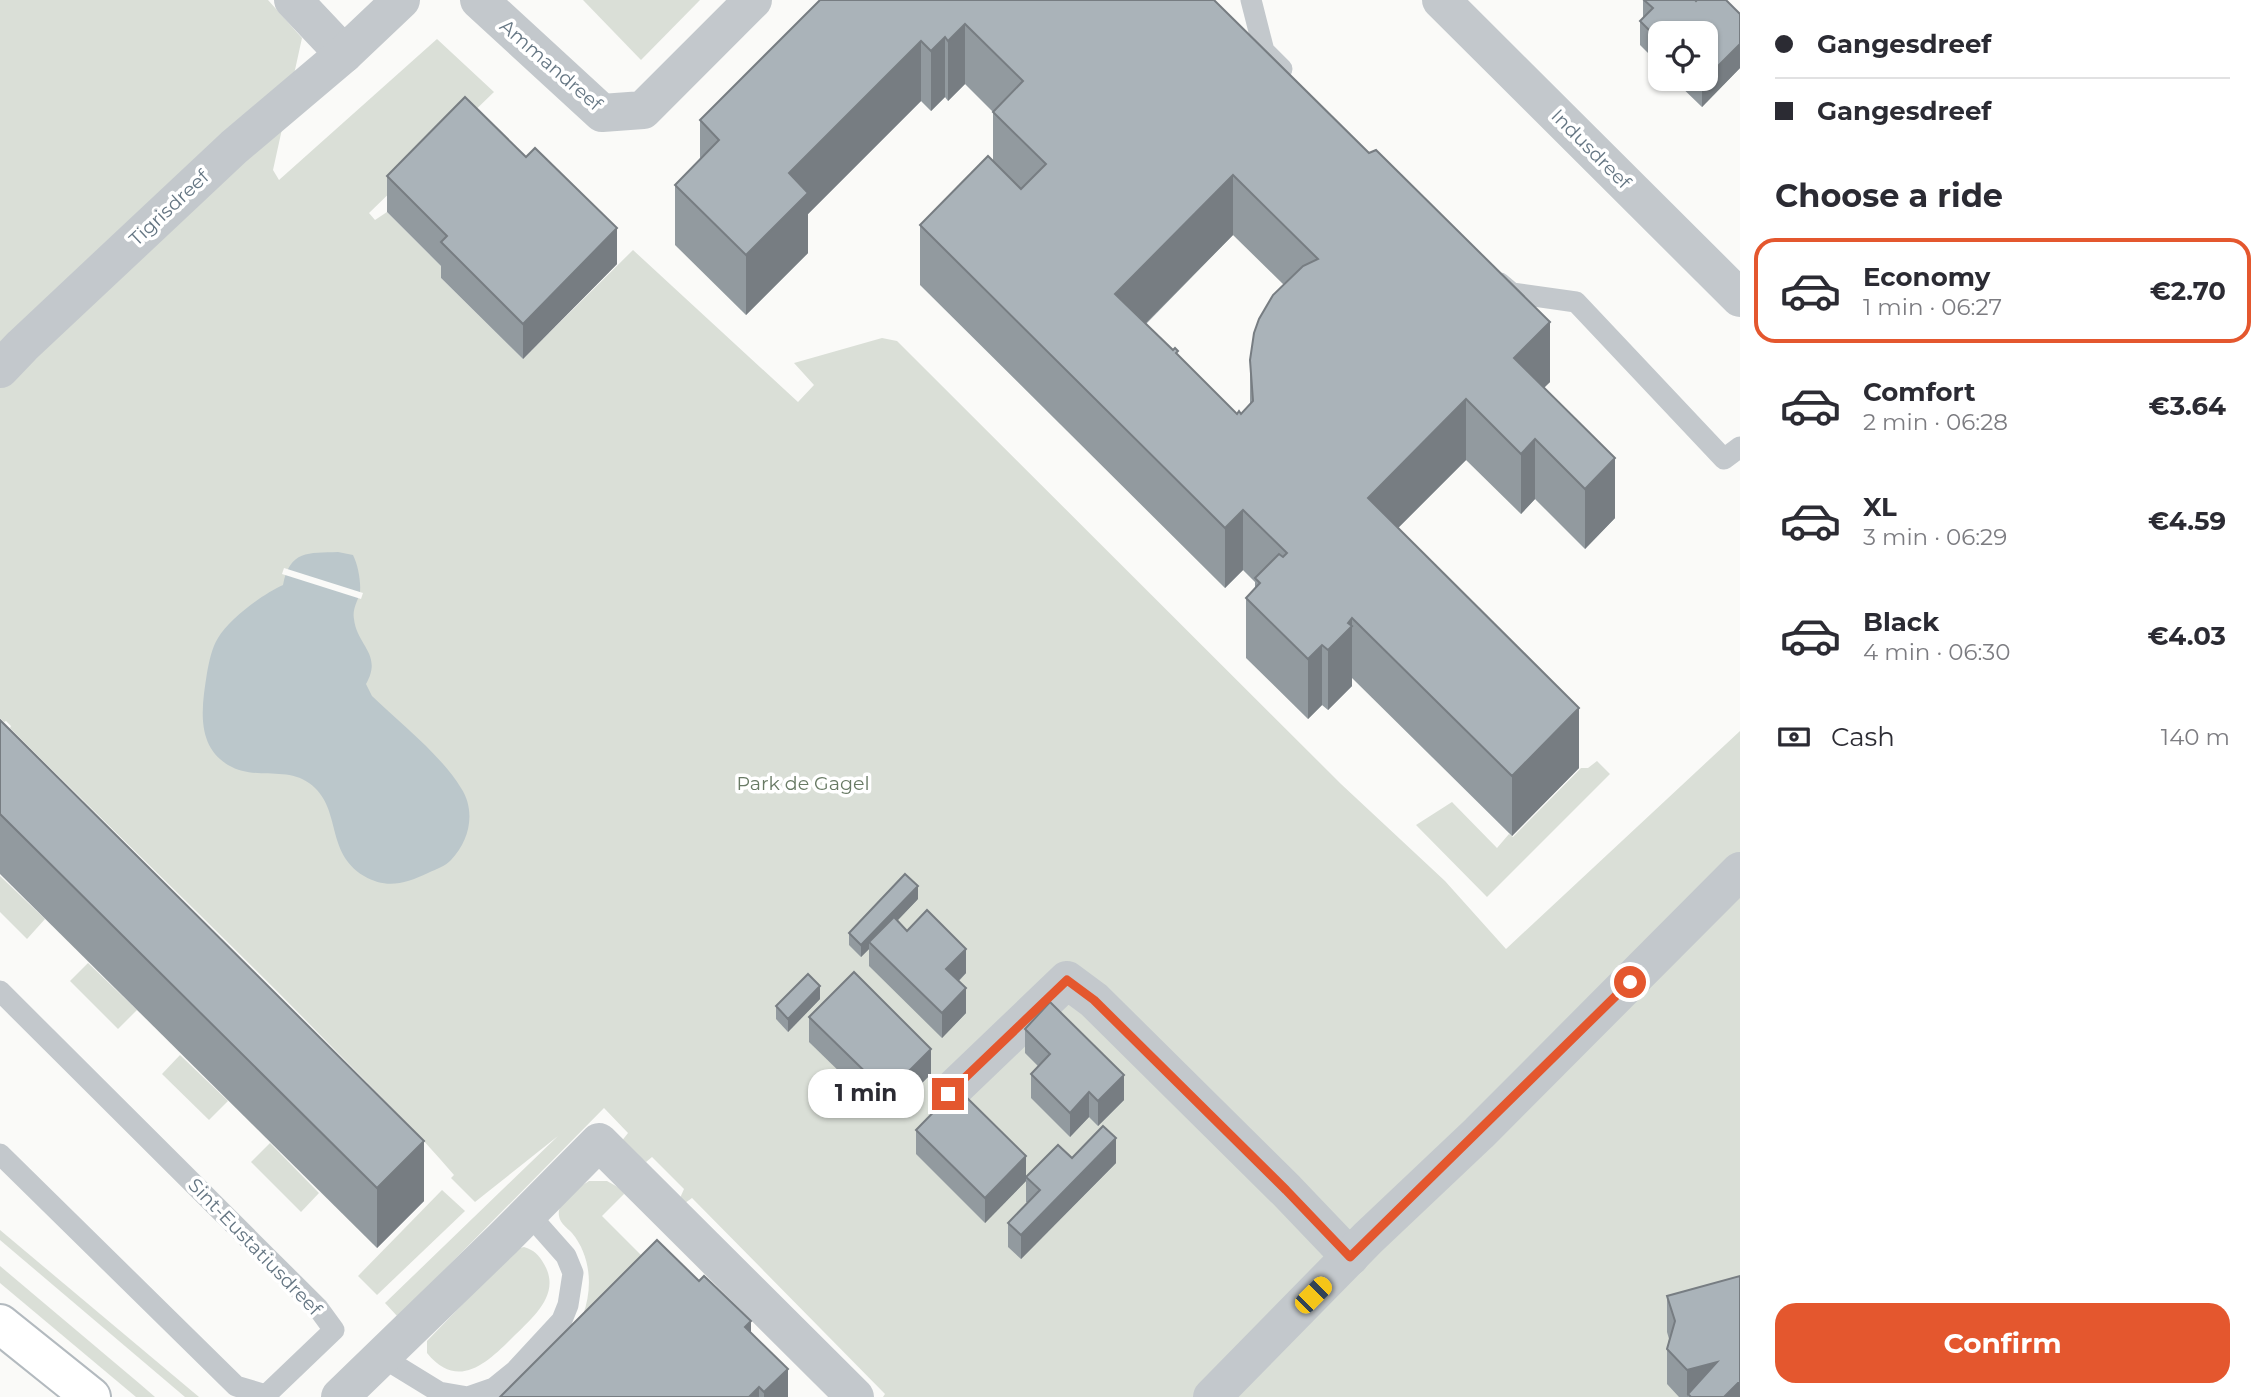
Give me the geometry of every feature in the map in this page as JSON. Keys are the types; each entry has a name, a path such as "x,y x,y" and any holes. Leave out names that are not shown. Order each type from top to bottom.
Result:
{"street":[{"path":"293,0 344,54"},
{"name":"Tigrisdreef","path":"0,369 234,147 344,54 401,0"},
{"name":"Ammandreef","path":"478,0 602,113 643,110 753,0"},
{"name":"Indusdreef","path":"1441,0 1740,298"},
{"path":"1212,1397 1740,871"},
{"path":"948,1094 1067,980 1094,1000 1350,1257"},
{"path":"340,1397 599,1142 855,1397"},
{"path":"0,1324 91,1397"}],"lane":[{"path":"1251,0 1264,51 1293,80"},
{"path":"1484,268 1512,293 1576,302 1724,459 1740,447"},
{"name":"Sint-Eustatiusdreef","path":"0,991 318,1308 334,1330 266,1395 236,1386 0,1154"},
{"path":"382,1357 439,1392 468,1397 494,1388 515,1371 562,1320 572,1292 573,1273 566,1256 527,1212"}],"green space":[{"name":"Park de Gagel","path":"0,0 268,0 302,38 273,170 279,180 437,39 494,92 369,213 375,220 387,212 447,272 441,278 523,359 633,250 798,402 814,385 794,363 882,338 897,341 1341,784 1445,881 1506,949 1740,731 1740,1397 883,1397 885,1394 692,1198 685,1203 680,1198 684,1189 652,1157 646,1162 621,1142 628,1133 604,1108 398,1317 385,1303 558,1136 475,1202 451,1178 454,1175 393,1109 10,728 6,721 0,718"},
{"path":"583,0 700,0 641,60"},
{"path":"1597,761 1610,774 1487,897 1416,825 1452,802 1497,848 1509,834 1513,837 1581,768 1588,768"},
{"path":"0,876 45,919 27,939 0,912"},
{"path":"88,963 137,1010 118,1029 70,981"},
{"path":"180,1055 228,1101 209,1120 162,1074"},
{"path":"270,1143 319,1193 301,1212 251,1162"},
{"path":"589,1181 607,1181 623,1190 624,1194 602,1216 646,1260 583,1315 589,1283 586,1262 578,1242 561,1221 559,1211 569,1196"},
{"path":"442,1190 465,1211 377,1295 358,1276"},
{"path":"0,1230 199,1397 185,1397 0,1240"},
{"path":"524,1247 538,1255 549,1275 547,1295 542,1305 521,1330 483,1364 461,1371 450,1370 439,1364 427,1353 427,1341 516,1249"},
{"path":"0,1266 155,1397 136,1397 0,1283"}],"shaded area":[{"path":"338,552 353,555 358,568 360,592 354,608 354,619 372,665 366,684 372,696 443,764 461,788 468,806 469,825 463,844 451,860 420,877 396,884 372,880 352,866 343,855 326,804 309,783 290,775 249,772 228,765 217,757 210,747 203,723 210,659 223,630 247,607 283,585 290,565 296,559 309,554"}],"pier":[{"path":"284,568 363,593 361,599 282,574"}],"building":[{"path":"820,0 1214,0 1369,153 1376,150 1550,322 1514,358 1615,458 1585,489 1535,439 1521,454 1466,399 1368,498 1579,708 1512,776 1352,618 1348,623 1352,626 1328,650 1322,645 1308,659 1246,598 1260,583 1255,578 1279,554 1283,557 1287,553 1243,510 1225,528 920,225 988,156 1021,189 1046,164 993,112 1023,81 965,24 948,41 945,37 931,51 921,41 789,173 808,193 746,255 675,185 719,140 700,120","holes":["1233,175 1318,259 1303,266 1273,295 1259,319 1250,360 1253,401 1241,414 1239,411 1237,414 1176,353 1178,351 1175,348 1173,350 1115,294"]},
{"path":"1644,0 1726,0 1740,14 1740,44 1718,66 1718,21 1648,21 1648,29 1640,21 1653,8"},
{"path":"465,97 526,157 535,148 617,228 523,324 441,242 447,236 387,176"},
{"path":"0,720 424,1141 377,1188 0,814"},
{"path":"905,874 918,886 861,945 849,933"},
{"path":"927,910 966,949 946,969 966,988 942,1013 869,942 894,917 907,931"},
{"path":"854,972 931,1049 887,1093 809,1017"},
{"path":"808,974 820,986 788,1019 776,1006"},
{"path":"1050,1002 1124,1075 1098,1101 1089,1092 1070,1113 1031,1074 1050,1054 1025,1029"},
{"path":"957,1088 1026,1156 985,1198 916,1130"},
{"path":"1103,1126 1116,1138 1021,1235 1008,1223 1040,1190 1026,1177 1058,1145 1072,1158"},
{"path":"657,1240 699,1281 704,1276 751,1321 745,1327 788,1369 764,1392 759,1387 749,1397 500,1397"},
{"path":"1740,1276 1740,1383 1724,1397 1691,1397 1688,1394 1717,1362 1687,1370 1667,1349 1675,1321 1667,1296"}],"route":[{"path":"948,1094 1067,980 1094,1000 1350,1257 1630,982"}]}
